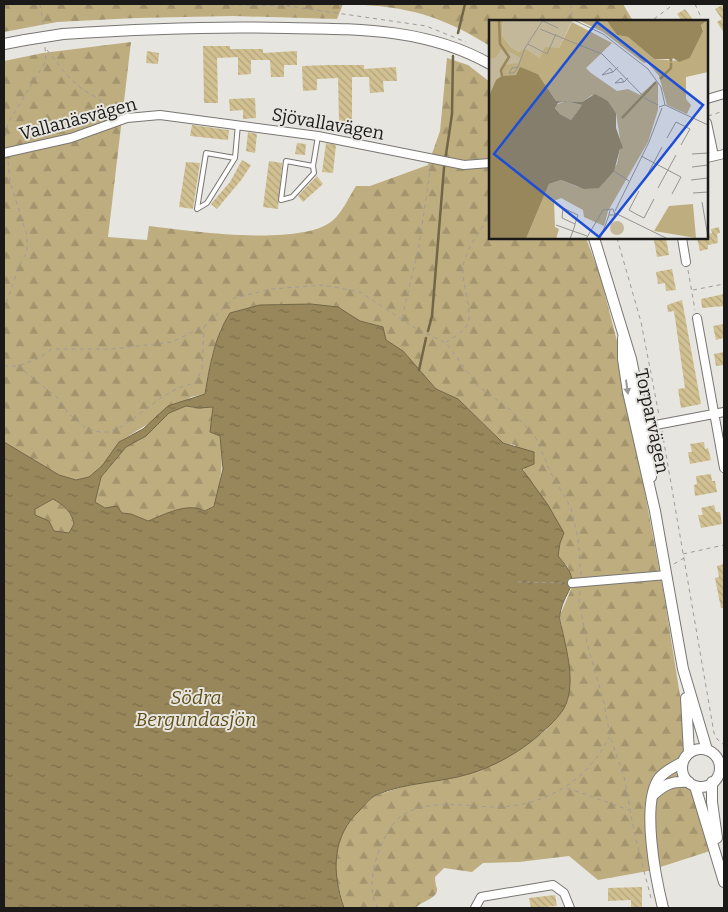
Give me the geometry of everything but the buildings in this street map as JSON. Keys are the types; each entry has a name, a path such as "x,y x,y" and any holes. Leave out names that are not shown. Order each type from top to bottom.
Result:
{"street":[{"path":"4,44 63,34 156,28 374,29 420,37 459,49 489,64"},
{"path":"476,58 489,71"},
{"path":"708,99 724,94"},
{"name":"Vallanäsvägen","path":"5,150 72,138 127,118 160,115"},
{"name":"Sjövallavägen","path":"160,115 318,136 464,165 489,163"},
{"path":"708,134 710,157 724,154"},
{"name":"Torparvägen","path":"594,239 623,338 631,359 640,428 683,670 689,753"},
{"path":"682,239 686,262"},
{"path":"697,318 724,468"},
{"path":"640,428 724,412"},
{"path":"576,582 666,572"},
{"name":"Torparvägen","path":"683,670 707,750"},
{"path":"662,908 652,854 651,812 655,785 660,777 682,762 689,753 699,749 707,750 720,757 712,808 724,880"},
{"path":"682,762 682,773 692,784 724,880"},
{"path":"654,795 663,786 673,781 706,786 718,776"},
{"path":"475,908 481,897 553,886 564,893 570,908"}],"lane":[{"path":"235,158 206,153 197,209 207,203 235,158 238,124"},
{"path":"313,166 286,161 281,200 292,197 314,173 313,166 318,136"}],"path":[{"path":"40,4 44,25"},
{"path":"190,4 298,4"},
{"path":"571,4 572,20"},
{"path":"654,19 674,4"},
{"path":"695,4 700,14"},
{"path":"288,5 426,26 467,42"},
{"path":"4,310 20,264 27,252 27,235 10,182 5,150 8,123 42,70 46,61 45,44"},
{"path":"46,50 75,83 92,97 108,103 118,121"},
{"path":"708,116 724,111"},
{"path":"401,319 419,246 428,176 436,160"},
{"path":"446,343 467,325 469,317 463,276 464,265 467,253 489,218"},
{"path":"617,239 641,322 661,423 714,732 717,739 724,745"},
{"path":"686,262 697,318"},
{"path":"692,290 724,284"},
{"path":"4,366 18,366 37,359 52,349 112,349 158,345 188,336 204,326 234,298 272,289 323,285 360,292 401,319 446,343 478,386 512,411 536,438 551,473 571,508 578,538 576,582 587,643 604,703 610,736 624,777 652,900"},
{"path":"18,366 59,399 68,412 87,429 109,432 123,426 170,393 195,383 202,370 204,326"},
{"path":"683,554 724,545"},
{"path":"666,572 684,558"},
{"path":"518,582 576,582"},
{"path":"378,908 371,890 376,861 394,822 407,812 440,805 506,807 542,799 567,788 602,751 610,736"},
{"path":"567,788 631,811"}],"green space":[{"path":"4,4 343,4 337,19 233,16 136,18 57,22 4,32"},
{"path":"350,4 623,4 632,20 489,20 489,45 472,35 423,14 371,5"},
{"path":"131,42 108,237 147,240 149,226 244,235 296,233 317,229 336,218 356,186 370,186 428,165 440,131 447,58 468,65 489,81 489,239 586,239 600,275 618,345 629,420 640,466 664,595 682,708 685,748 680,760 679,775 692,791 710,851 648,871 598,880 569,856 519,862 483,863 472,872 444,868 435,877 437,892 435,895 416,908 344,908 334,859 341,835 356,813 374,796 405,786 469,774 524,747 546,730 566,705 570,680 560,615 572,587 568,567 558,556 560,543 548,505 527,479 515,445 503,443 458,399 436,389 403,351 386,340 383,327 360,321 338,307 277,304 221,328 212,355 205,394 191,397 119,442 102,466 89,477 76,480 59,475 4,442 4,61 43,53"},
{"path":"186,406 199,408 213,407 222,455 220,480 214,505 205,511 179,509 148,521 101,506 95,502 101,477 126,447 146,436 169,413"},
{"path":"53,499 64,506 71,516 74,524 69,533 54,531 49,521 35,515 35,509"}],"water":[{"name":"Södra Bergundasjön","path":"311,304 338,307 360,321 383,327 386,340 403,351 436,389 458,399 503,443 534,452 534,464 522,469 548,505 564,533 558,556 566,566 572,580 562,605 560,616 570,676 569,695 566,704 558,717 538,736 497,763 458,777 387,791 376,795 370,800 350,821 339,844 336,869 337,882 344,908 4,908 4,442 59,475 76,480 89,477 102,466 119,442 143,429 168,406 205,394 216,342 230,313 260,305","holes":["186,406 199,408 213,407 210,432 220,436 223,469 214,506 205,511 184,508 148,521 131,514 122,513 117,506 105,508 95,502 101,477 126,447 146,436 169,413","53,499 64,506 71,516 74,524 69,533 54,531 49,521 35,515 35,509"]}],"waterway":[{"path":"458,33 465,4"},
{"path":"428,331 432,316 444,168 452,114 453,56"},
{"path":"419,370 426,338"}]}
